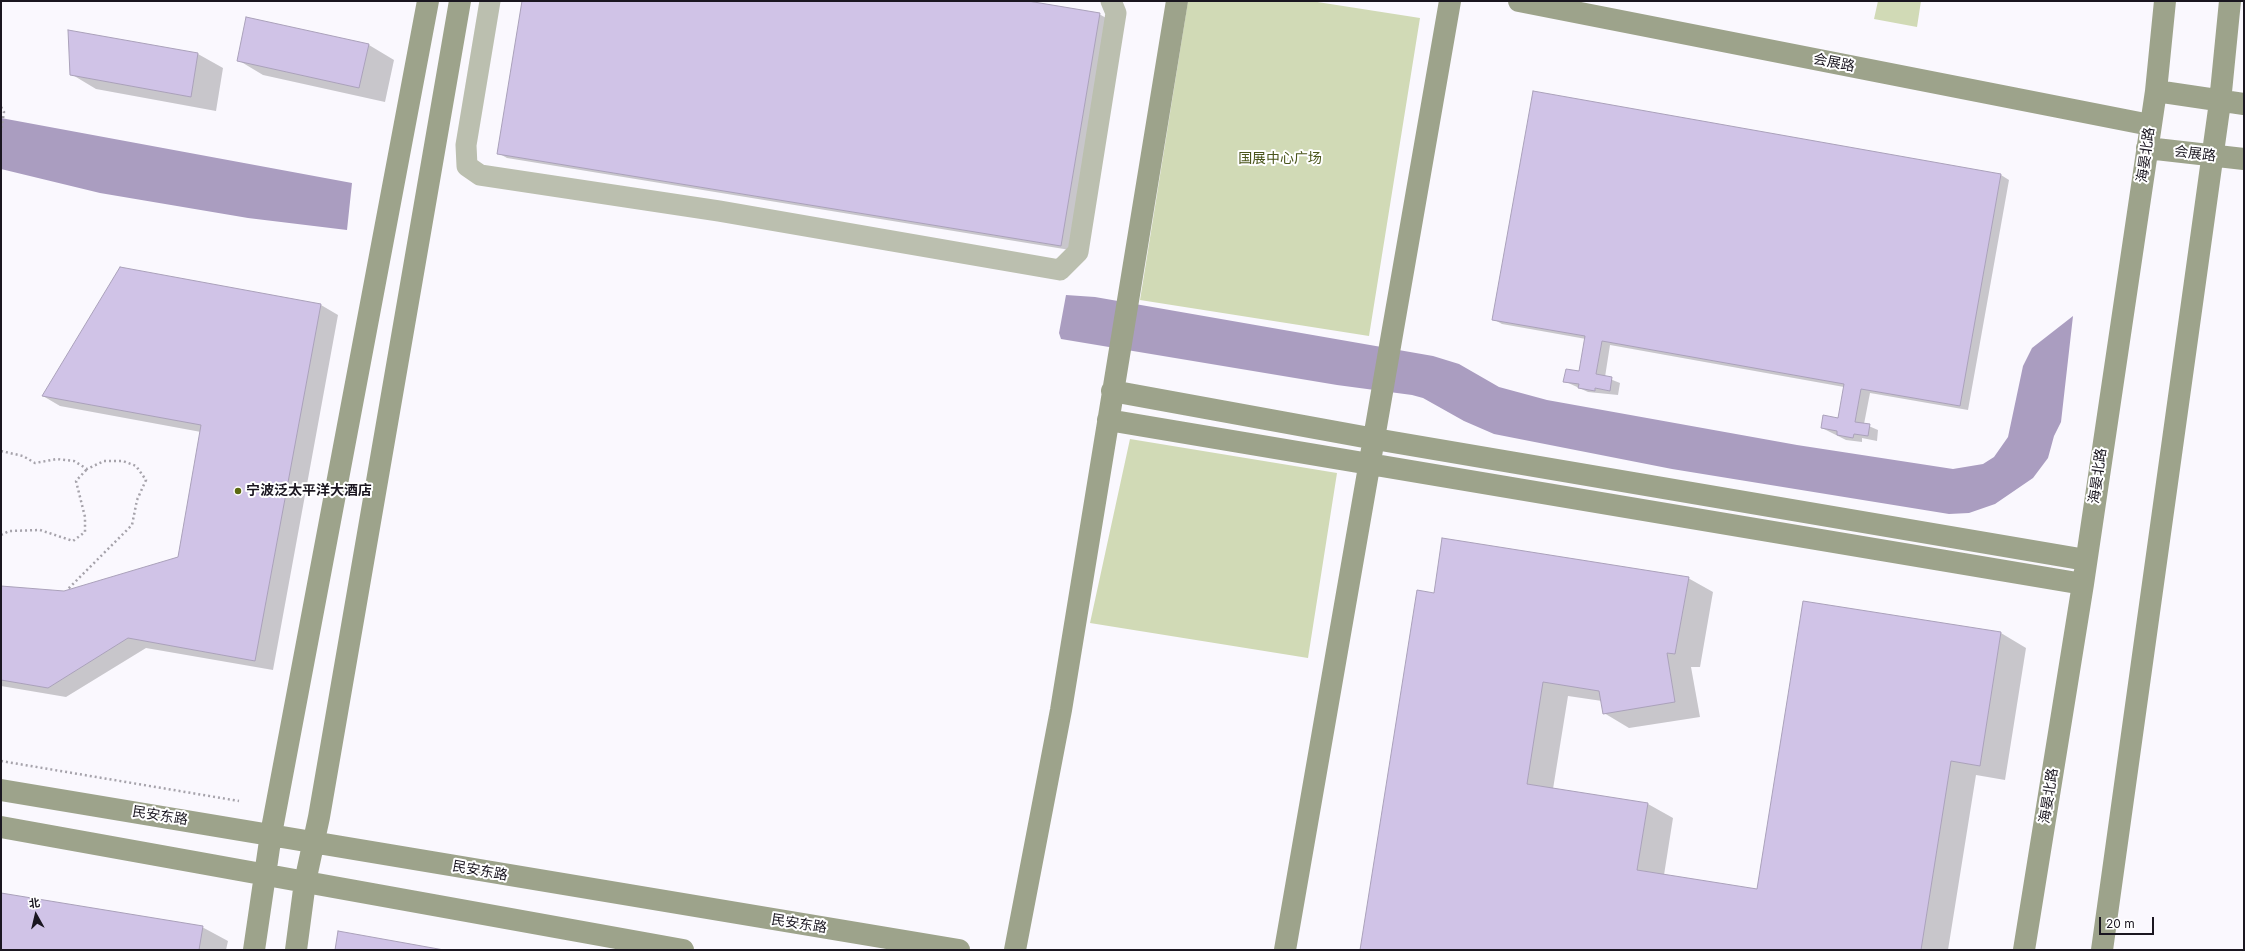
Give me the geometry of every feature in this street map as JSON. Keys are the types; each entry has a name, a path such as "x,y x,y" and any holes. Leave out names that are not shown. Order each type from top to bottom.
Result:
{"street":[{"path":"254,950 271,834 428,1"},
{"path":"296,950 306,882 315,842 460,1"},
{"path":"490,1 466,145 466,166 480,175 719,211 1060,270 1078,252 1116,13 1111,1"},
{"path":"1015,950 1060,710 1177,1"},
{"path":"1285,950 1371,464 1450,1"},
{"name":"会展路","path":"1519,1 2150,125"},
{"name":"海晏北路","path":"2024,950 2083,584 2156,91 2166,1"},
{"path":"2102,950 2211,156 2220,102 2230,1"},
{"path":"2156,91 2220,102 2244,104"},
{"name":"会展路","path":"2147,148 2244,159"},
{"path":"1112,391 1375,439 2086,560"},
{"path":"1108,420 2083,584"},
{"name":"民安东路","path":"1,790 958,950"},
{"path":"1,828 306,882 612,944 683,950"}],"path":[{"path":"1,107 4,112 1,132"},
{"path":"1,451 24,456 35,463 57,459 74,461 86,469"},
{"path":"1,535 9,531 40,530 73,541 85,532 85,517 76,481 86,469 104,461 123,461 136,466 146,480 137,500 132,525 68,589"},
{"path":"1,761 239,801"}],"green space":[{"name":"国展中心广场","path":"1188,1 1311,1 1420,18 1369,336 1140,300"},
{"path":"1878,1 1921,1 1917,27 1874,19"},
{"path":"1130,439 1337,473 1308,658 1090,623"}],"shaded area":[{"path":"1,118 352,183 347,230 248,218 100,193 1,169"},
{"path":"1066,295 1095,297 1433,356 1459,364 1499,387 1547,400 1797,445 1953,469 1983,464 1994,457 2008,437 2023,366 2032,348 2073,316 2061,422 2054,436 2048,458 2033,478 1995,504 1969,513 1949,514 1672,469 1494,434 1464,421 1423,398 1412,395 1337,385 1061,339 1059,333"}],"building":[{"path":"522,1 1028,1 1100,13 1061,246 497,154"},
{"path":"246,17 369,44 359,88 237,61"},
{"path":"68,30 198,53 191,97 70,75"},
{"path":"1533,91 2001,174 1960,406 1861,389 1855,422 1870,424 1868,436 1854,434 1853,438 1837,435 1837,431 1821,428 1823,415 1838,418 1844,384 1602,341 1596,374 1612,377 1610,391 1595,388 1595,391 1578,388 1579,384 1563,382 1566,369 1579,371 1585,336 1492,320"},
{"name":"宁波泛太平洋大酒店","path":"120,267 321,304 255,661 128,638 48,688 1,680 1,586 64,591 178,557 201,425 42,396"},
{"path":"1442,538 1689,577 1675,654 1667,653 1675,702 1603,714 1599,691 1543,682 1527,784 1648,803 1637,870 1757,889 1803,601 2001,632 1980,766 1951,761 1921,950 1360,950 1417,590 1434,593"},
{"path":"1,893 203,926 199,950 1,950"},
{"path":"338,931 444,950 335,950"}],"place":[{"name":"宁波泛太平洋大酒店","path":"238,491"}]}
